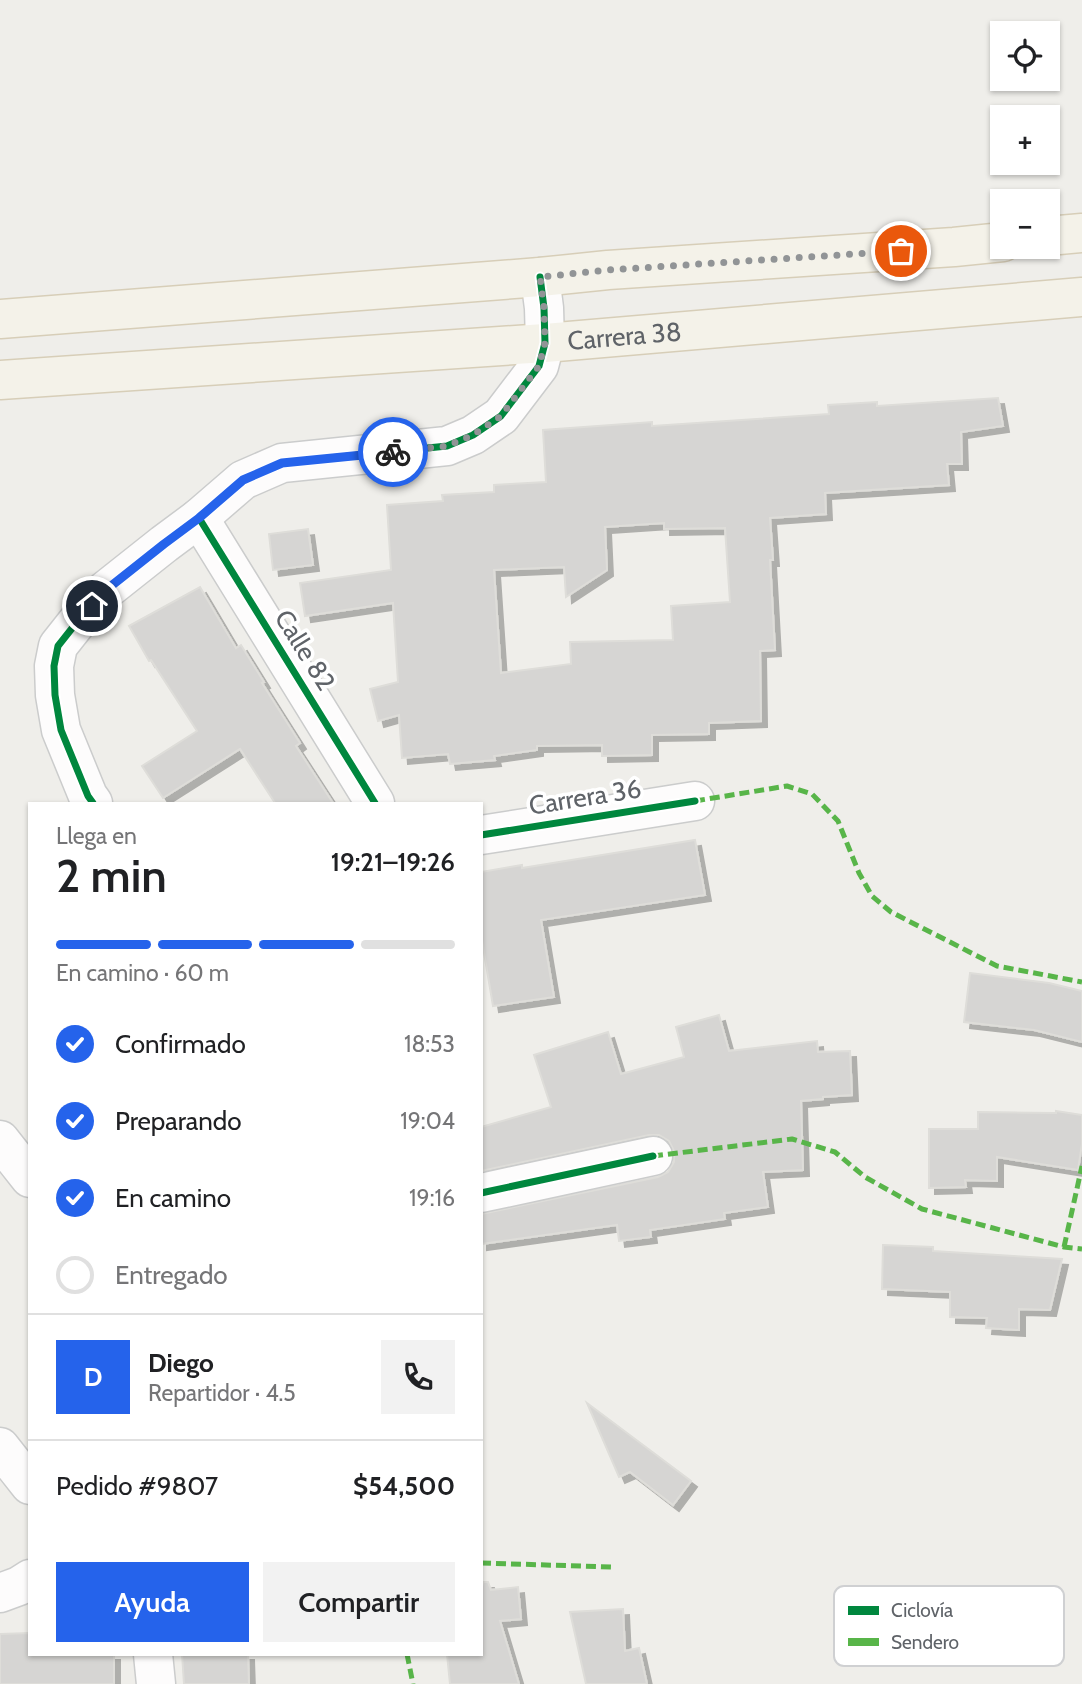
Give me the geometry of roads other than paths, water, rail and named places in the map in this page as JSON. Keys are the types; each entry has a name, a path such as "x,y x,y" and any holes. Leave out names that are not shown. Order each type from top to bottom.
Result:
{"main road":[{"path":"1060,235 1082,233"},
{"path":"0,319 608,270 990,243"},
{"name":"Carrera 38","path":"0,380 545,343 1082,297"}],"street":[{"path":"92,802 61,730 54,685 58,646 77,622 106,590 243,480 282,463 447,446 473,435 501,416 539,366 545,343 540,277"},
{"name":"Calle 82","path":"199,518 374,802"},
{"name":"Carrera 36","path":"483,835 695,801"},
{"path":"0,1140 28,1175"},
{"path":"483,1193 653,1156"},
{"path":"0,1447 28,1482"},
{"path":"0,1593 28,1579"},
{"path":"153,1656 156,1684"}]}
